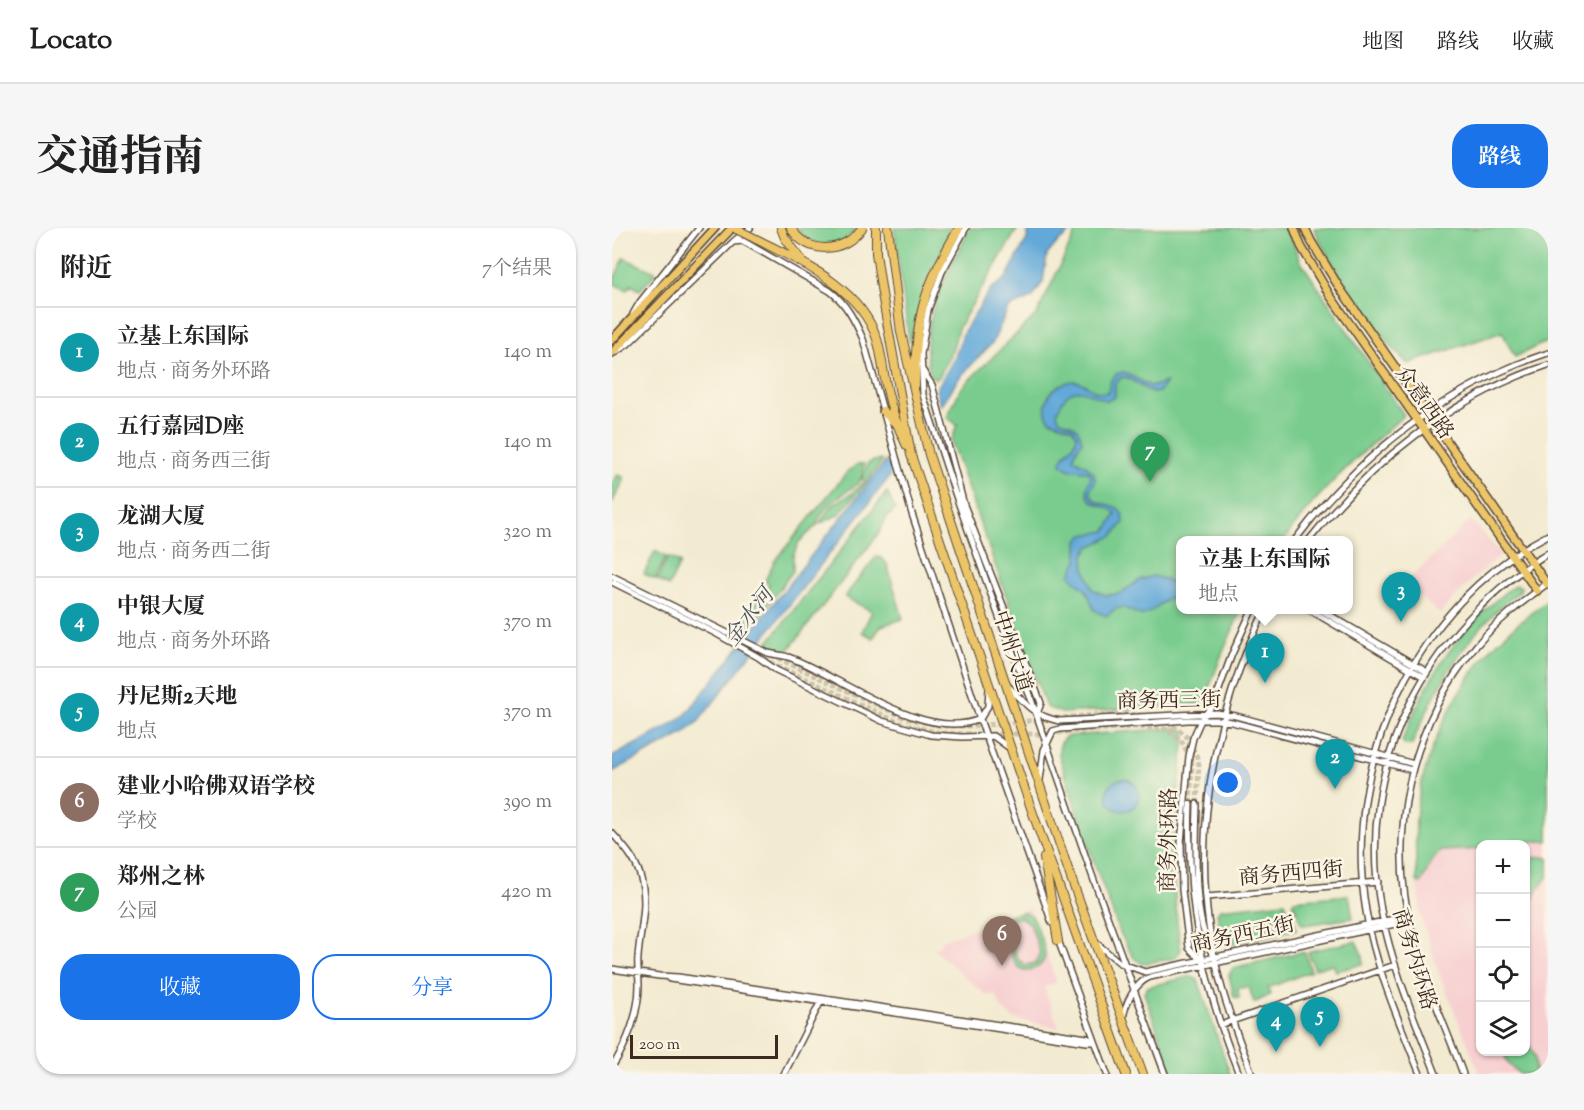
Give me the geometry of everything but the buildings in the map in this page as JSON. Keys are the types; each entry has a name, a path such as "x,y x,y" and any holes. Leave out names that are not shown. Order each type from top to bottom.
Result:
{"highway":[{"path":"733,228 812,268 845,292 857,305 873,330 877,341 887,392 898,427 911,456"},
{"path":"781,228 790,246 812,268"},
{"path":"791,228 810,245 831,248 849,242 862,228"},
{"name":"中州大道","path":"876,228 876,253 882,294 911,456 1038,827 1126,1074"},
{"name":"中州大道","path":"888,228 901,332 920,397 924,435 1040,788 1143,1074"},
{"path":"920,397 915,348 921,309 930,283 959,228"},
{"path":"883,411 898,427"},
{"path":"1038,827 1050,882 1058,940"}],"main road":[{"path":"612,340 715,228"},
{"path":"612,354 733,228"},
{"name":"众意西路","path":"1294,228 1320,280 1537,591"},
{"name":"众意西路","path":"1305,228 1339,287 1547,584"}],"street":[{"path":"628,323 640,302 699,228"},
{"path":"612,354 628,344 750,228"},
{"path":"966,228 942,272 931,300 921,354 920,397 934,430 991,595 1165,1074"},
{"path":"733,242 743,241 830,291 842,302 856,322 863,339 912,514 980,719 1107,1074"},
{"path":"1298,536 1354,472 1427,413 1496,373 1548,353"},
{"path":"1312,536 1369,474 1424,429 1501,384 1548,365"},
{"path":"922,369 932,385 964,505 1041,703 1036,714"},
{"path":"1420,1074 1381,970 1369,927 1361,851 1366,790 1374,757 1392,705 1412,667 1432,637 1467,595 1488,575 1522,549 1548,535"},
{"name":"商务内环路","path":"1436,1074 1395,965 1384,924 1378,882 1377,851 1379,811 1389,761 1397,733 1425,674 1444,646 1467,618 1491,595 1548,553"},
{"path":"612,576 763,651 791,658 915,717 949,723 973,722 980,719 988,706 989,683"},
{"path":"612,582 734,644 776,670 882,722 931,735 962,737 986,735 998,738 1012,750"},
{"name":"商务内环路","path":"1463,1074 1421,964 1409,918 1403,879 1402,839 1406,797 1421,742 1454,675 1476,646 1496,625 1547,584"},
{"name":"商务外环路","path":"1239,1074 1220,1025 1202,963 1189,948 1187,942 1180,860 1183,807 1193,738 1201,720 1214,703 1250,614"},
{"name":"商务外环路","path":"1252,1074 1232,1021 1215,960 1207,897 1205,844 1208,795 1213,761 1223,721 1236,674 1263,614"},
{"path":"1319,614 1425,674"},
{"path":"1329,614 1412,667"},
{"path":"1004,682 1036,714"},
{"name":"商务西三街","path":"1036,714 1059,721 1225,714 1413,767"},
{"name":"商务西三街","path":"1046,742 1053,731 1060,729 1201,720 1223,721 1374,757"},
{"path":"1040,788 1041,760 1046,742"},
{"path":"1202,963 1190,874 1194,804 1200,901 1205,939 1215,960"},
{"path":"612,833 630,854 641,877 644,907 638,958 639,986 628,1038 612,1067"},
{"name":"商务西四街","path":"1207,897 1378,882"},
{"name":"商务西五街","path":"1135,991 1140,983 1150,977 1202,963 1409,918"},
{"name":"商务西五街","path":"1094,941 1114,959 1126,966 1145,972 1202,963"},
{"path":"1220,1025 1395,965"},
{"path":"612,969 688,978 1087,1038 1095,1042"},
{"path":"659,976 677,981 820,1003 1095,1042"},
{"path":"1123,1020 1127,1003 1135,991"},
{"path":"784,1074 820,1003"}],"shaded area":[{"path":"1471,520 1501,554 1453,598 1440,614 1404,584"},
{"path":"1530,841 1548,841 1548,1074 1480,1074 1438,971 1421,917 1417,882 1421,883 1434,857 1441,851 1476,849 1476,1056 1530,1056"},
{"path":"1030,908 1057,983 1044,987 1059,1028 1014,1019 1001,1008 996,994 987,996 933,949 941,945 940,941"}],"green space":[{"path":"795,228 858,228 843,242 821,245 809,241"},
{"path":"894,228 954,228 925,286 911,341 909,341"},
{"path":"970,228 1018,228 958,328 953,348 939,377 935,379 928,363 927,345 933,310 946,276"},
{"path":"1078,228 1287,228 1301,262 1404,415 1325,490 1287,536 1176,536 1176,614 1239,614 1203,704 1062,713 1046,707 951,442 957,425 947,417 960,390 1037,314"},
{"path":"1314,228 1548,228 1548,341 1515,357 1502,332 1408,364 1388,343 1360,305 1329,258"},
{"path":"624,258 652,269 656,273 640,290 631,285 627,290 612,283"},
{"path":"882,461 866,483 862,479 868,463"},
{"path":"858,464 864,464 861,479 828,505 816,526 799,542 793,556 793,571 745,635 738,630 769,584 765,581 774,562 848,471"},
{"path":"618,475 623,477 623,482 612,503 612,483"},
{"path":"862,483 865,484 838,515 819,524 831,506 851,494"},
{"path":"887,492 895,509 787,652 766,645"},
{"path":"655,551 666,557 655,579 644,574"},
{"path":"668,557 680,563 669,586 657,580"},
{"path":"876,557 882,558 887,564 903,619 881,626 873,638 862,632 872,611 845,596"},
{"path":"1517,585 1521,587 1520,591 1485,623 1456,660 1432,701 1412,744 1405,745 1402,741 1410,722 1440,665 1479,616"},
{"path":"1548,600 1548,841 1476,840 1476,849 1441,851 1434,857 1421,883 1417,882 1415,836 1417,809 1433,746 1452,705 1476,668 1489,651"},
{"path":"1178,728 1186,731 1176,814 1174,867 1181,950 1175,958 1142,964 1133,957 1120,933 1084,835 1059,749 1068,736"},
{"path":"1530,858 1548,858 1548,876 1534,899 1530,894"},
{"path":"1349,895 1353,918 1304,925 1293,903 1294,900"},
{"path":"1285,902 1290,914 1272,920 1274,926 1294,921 1297,929 1229,945 1222,942 1217,913 1220,909"},
{"path":"1023,912 1032,916 1045,952 1045,958 1034,969 1023,969 1013,959 1003,926 1010,915","holes":["1020,917 1030,923 1040,952 1036,963 1026,965 1018,960 1007,929 1011,921"]},
{"path":"1004,934 1007,944 986,951 983,941"},
{"path":"1356,941 1363,957 1363,964 1336,971 1333,964 1315,969 1308,953 1310,951"},
{"path":"1305,953 1311,971 1268,988 1270,995 1254,1003 1249,987 1238,988 1239,998 1234,997 1229,975 1233,968"},
{"path":"1191,976 1198,980 1230,1074 1173,1074 1144,993 1147,987"},
{"path":"1530,1046 1535,1058 1535,1074 1520,1074 1511,1067 1506,1056 1530,1056"}],"water":[{"path":"1028,228 1075,228 1047,255 1043,282 1032,298 1008,308 993,342 959,378 941,406 936,390 955,357 964,331 990,290 1006,278 1027,239"},
{"path":"1124,372 1151,387 1166,382 1159,392 1152,393 1128,378 1122,377 1115,384 1115,397 1107,401 1083,392 1071,392 1066,396 1057,413 1059,419 1075,426 1079,431 1082,441 1075,452 1074,459 1094,473 1095,481 1090,491 1093,497 1097,501 1119,509 1124,522 1113,536 1089,547 1084,555 1085,569 1093,590 1105,595 1119,594 1140,580 1153,576 1176,586 1176,592 1146,614 1118,608 1107,616 1092,607 1085,590 1070,575 1078,560 1078,541 1081,537 1106,531 1116,514 1109,508 1094,503 1088,496 1087,490 1091,476 1088,471 1070,470 1061,464 1077,435 1072,428 1050,420 1046,414 1046,403 1053,390 1069,382 1076,381 1096,391 1108,392 1114,376"},
{"path":"886,461 890,476 698,722 683,734 612,772 612,757 676,722 687,713"},
{"path":"1123,779 1134,784 1139,795 1134,806 1123,811 1112,806 1107,795 1112,784"}],"waterway":[{"name":"金水河","path":"881,479 891,466"}],"tunnel":[{"path":"771,655 905,718 942,726 976,726 1125,712 1162,719 1186,735 1197,757 1199,765 1197,804"},
{"path":"763,659 902,724 941,733 974,734"},
{"path":"990,734 1042,734 1132,727 1165,729 1181,740 1191,759 1190,804"}],"place":[{"name":"郑州之林","path":"1150,482"},
{"name":"龙湖大厦","path":"1401,622"},
{"name":"立基上东国际","path":"1265,683"},
{"name":"五行嘉园D座","path":"1335,789"},
{"name":"建业小哈佛双语学校","path":"1002,966"},
{"name":"丹尼斯2天地","path":"1320,1047"},
{"name":"中银大厦","path":"1276,1052"}]}
